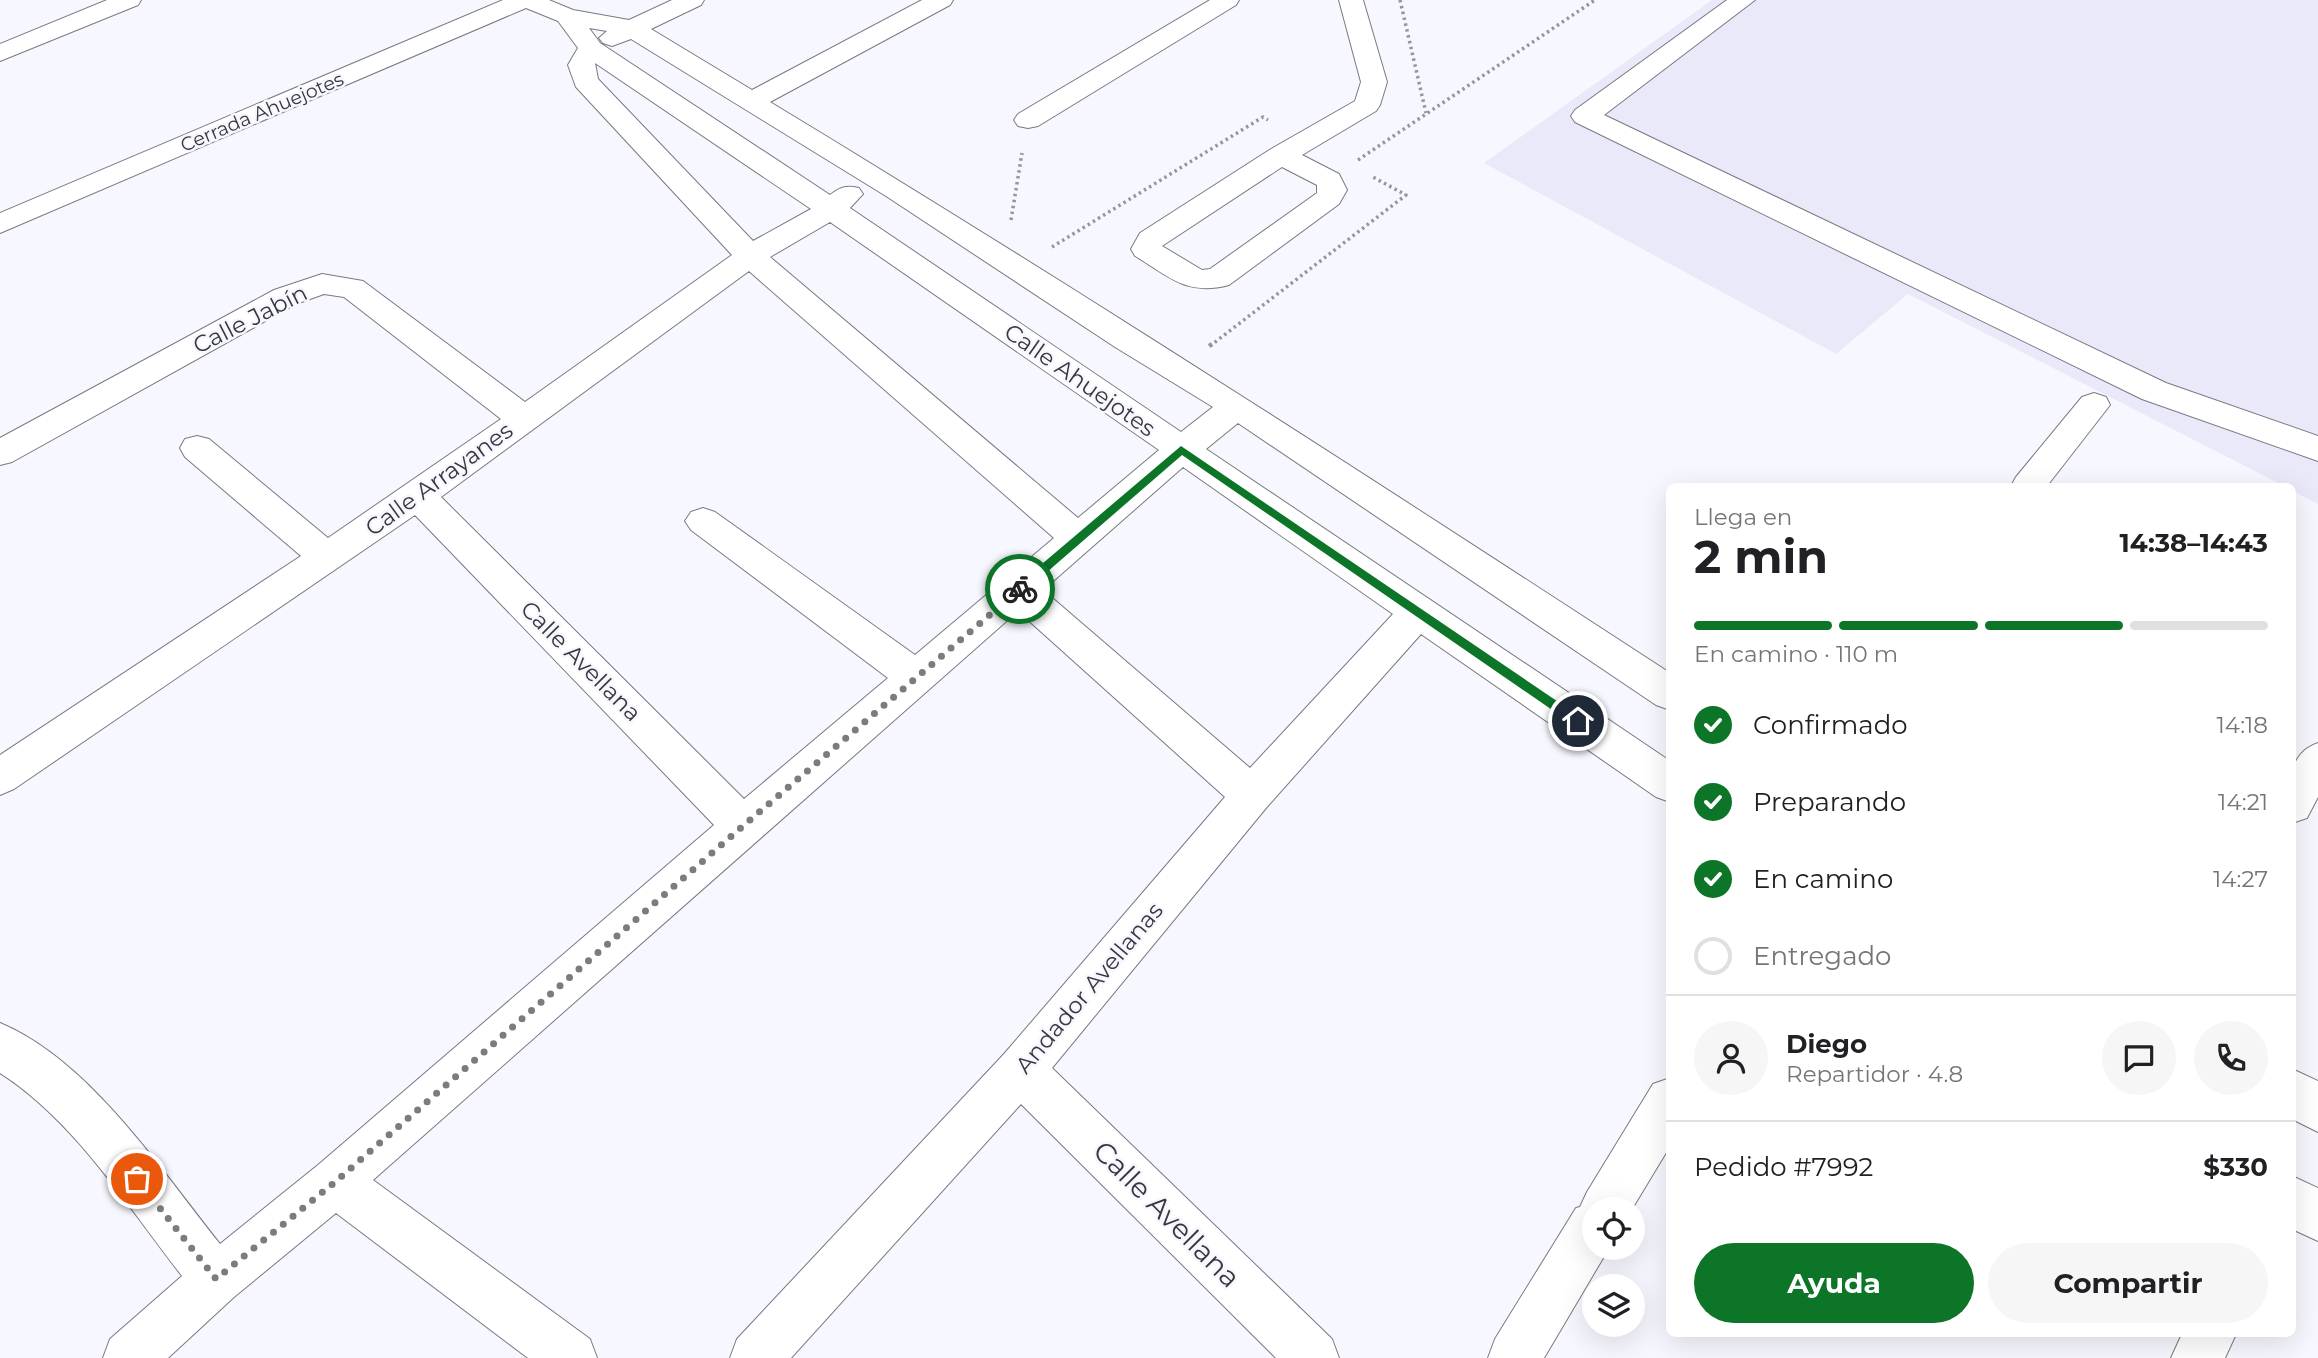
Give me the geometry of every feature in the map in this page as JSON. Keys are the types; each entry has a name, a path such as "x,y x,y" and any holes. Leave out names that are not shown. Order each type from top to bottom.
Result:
{"street":[{"path":"0,53 129,0"},
{"path":"525,0 567,16 631,28 873,176 1126,340 1237,406 1666,691"},
{"name":"Cerrada Ahuejotes","path":"0,224 525,0"},
{"path":"692,0 591,48 581,65 585,81 750,256 1078,538"},
{"path":"750,102 942,0"},
{"path":"1028,120 1227,0"},
{"path":"1281,155 1329,180 1333,190 1329,198 1218,278 1197,279 1146,249 1150,240 1281,155 1367,105 1374,82 1350,0"},
{"path":"1743,0 1585,116 2154,391 2318,449"},
{"name":"Calle Ahuejotes","path":"567,16 591,48 833,208 1417,613 1666,780"},
{"name":"Calle Arrayanes","path":"0,777 328,558 750,256 833,208 873,176"},
{"name":"Calle Jabín","path":"0,453 285,297 322,284 352,288 523,418"},
{"path":"2030,483 2094,405"},
{"path":"129,1358 216,1279 335,1182 1078,538 1237,406"},
{"path":"197,448 328,558"},
{"name":"Calle Avellana","path":"418,496 743,826"},
{"path":"703,521 917,678"},
{"path":"1019,590 1252,794"},
{"name":"Andador Avellanas","path":"756,1358 1020,1070 1252,794 1417,613"},
{"path":"2296,798 2318,760"},
{"path":"0,1045 41,1072 89,1119 216,1279"},
{"name":"Calle Avellana","path":"1020,1070 1313,1358"},
{"path":"2296,1094 2318,1108"},
{"path":"1611,1197 1666,1108"},
{"path":"335,1182 571,1358"},
{"path":"2296,1202 2318,1216"},
{"path":"1514,1358 1582,1246"},
{"path":"2197,1358 2208,1337"}],"path":[{"path":"1400,0 1426,113"},
{"path":"1351,165 1595,0"},
{"path":"1010,231 1028,120"}],"shaded area":[{"path":"1712,0 2318,0 2318,504 2296,493 2296,483 2278,483 1908,294 1836,354 1484,163"}],"way so far":[{"path":"137,1179 216,1279 335,1182 743,826 1020,589"}],"route":[{"path":"1020,589 1181,450 1578,721"}]}
